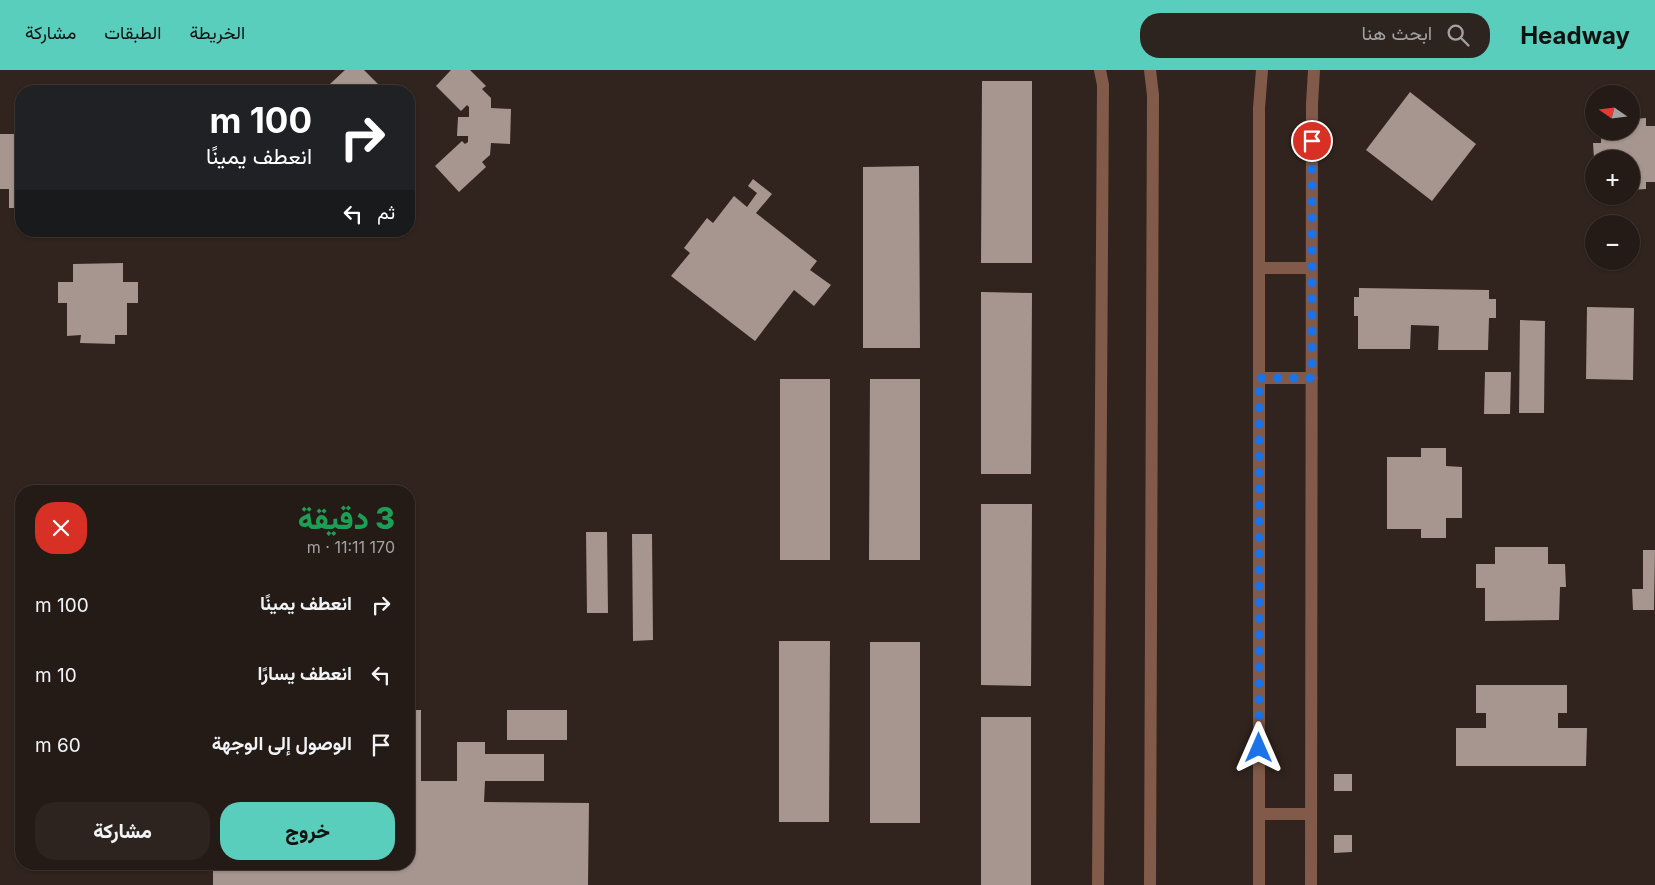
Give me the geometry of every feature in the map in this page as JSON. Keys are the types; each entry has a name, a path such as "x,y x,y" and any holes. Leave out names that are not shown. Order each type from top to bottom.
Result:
{"street":[{"path":"1098,885 1104,85 1100,70"},
{"path":"1150,70 1153,115 1150,885"},
{"path":"1258,885 1259,108 1262,70"},
{"path":"1312,885 1312,104 1314,70"},
{"path":"1259,268 1312,268"},
{"path":"1259,378 1312,378"},
{"path":"1259,814 1311,814"}],"building":[{"path":"345,70 364,70 378,84 330,85"},
{"path":"451,70 470,70 486,86 482,89 491,98 491,108 511,109 510,144 491,143 490,155 482,162 486,167 459,192 435,166 462,141 465,144 468,142 468,136 457,136 458,117 469,117 469,107 467,105 461,111 436,86"},
{"path":"982,81 1032,81 1032,263 981,263"},
{"path":"1410,92 1476,144 1432,201 1366,150"},
{"path":"1640,118 1646,118 1646,126 1655,126 1655,182 1646,182 1646,189 1640,189 1640,150 1593,150 1593,143 1601,143 1601,140 1640,140"},
{"path":"0,134 15,134 15,208 9,208 9,189 0,189"},
{"path":"919,166 920,348 863,348 863,167"},
{"path":"753,179 772,194 756,213 817,261 810,270 831,285 814,306 794,290 755,341 671,276 690,253 684,248 707,218 713,223 734,196 747,207 757,193 748,186"},
{"path":"123,263 123,282 138,282 138,303 127,303 127,335 115,335 115,344 80,343 81,335 67,336 67,303 58,303 58,282 73,282 73,264"},
{"path":"1359,288 1489,290 1489,299 1496,299 1496,318 1489,318 1488,350 1438,350 1439,326 1411,325 1410,349 1358,349 1358,316 1354,316 1354,297 1359,297"},
{"path":"981,292 1032,293 1031,474 981,474"},
{"path":"1587,307 1634,308 1633,380 1586,379"},
{"path":"1520,320 1545,321 1544,413 1519,413"},
{"path":"1485,372 1511,372 1510,414 1484,414"},
{"path":"780,379 830,379 830,560 780,560"},
{"path":"870,379 920,379 920,560 869,560"},
{"path":"1421,448 1446,448 1446,466 1462,467 1462,518 1446,518 1446,538 1421,538 1421,529 1387,529 1387,457 1421,457"},
{"path":"981,504 1032,504 1031,686 981,685"},
{"path":"586,532 607,532 608,613 587,613"},
{"path":"632,534 652,534 653,640 633,641"},
{"path":"1495,547 1548,547 1548,564 1565,564 1566,587 1560,587 1559,620 1485,621 1485,588 1476,588 1476,564 1495,564"},
{"path":"1643,550 1655,550 1654,610 1633,610 1632,589 1643,589"},
{"path":"779,641 830,641 829,822 779,822"},
{"path":"870,642 920,642 920,823 870,823"},
{"path":"1476,685 1567,685 1567,713 1558,713 1558,728 1587,728 1586,766 1456,766 1456,728 1486,728 1486,713 1476,713"},
{"path":"415,710 421,710 421,781 457,781 457,742 485,742 485,754 544,754 544,781 485,781 484,802 589,803 588,885 213,885 213,870 415,870"},
{"path":"507,710 567,710 567,740 507,740"},
{"path":"981,717 1031,717 1031,885 981,885"},
{"path":"1334,774 1352,774 1352,791 1334,791"},
{"path":"1334,835 1352,835 1352,852 1334,853"}],"route":[{"path":"1259,748 1259,378 1312,378 1312,141"}]}
